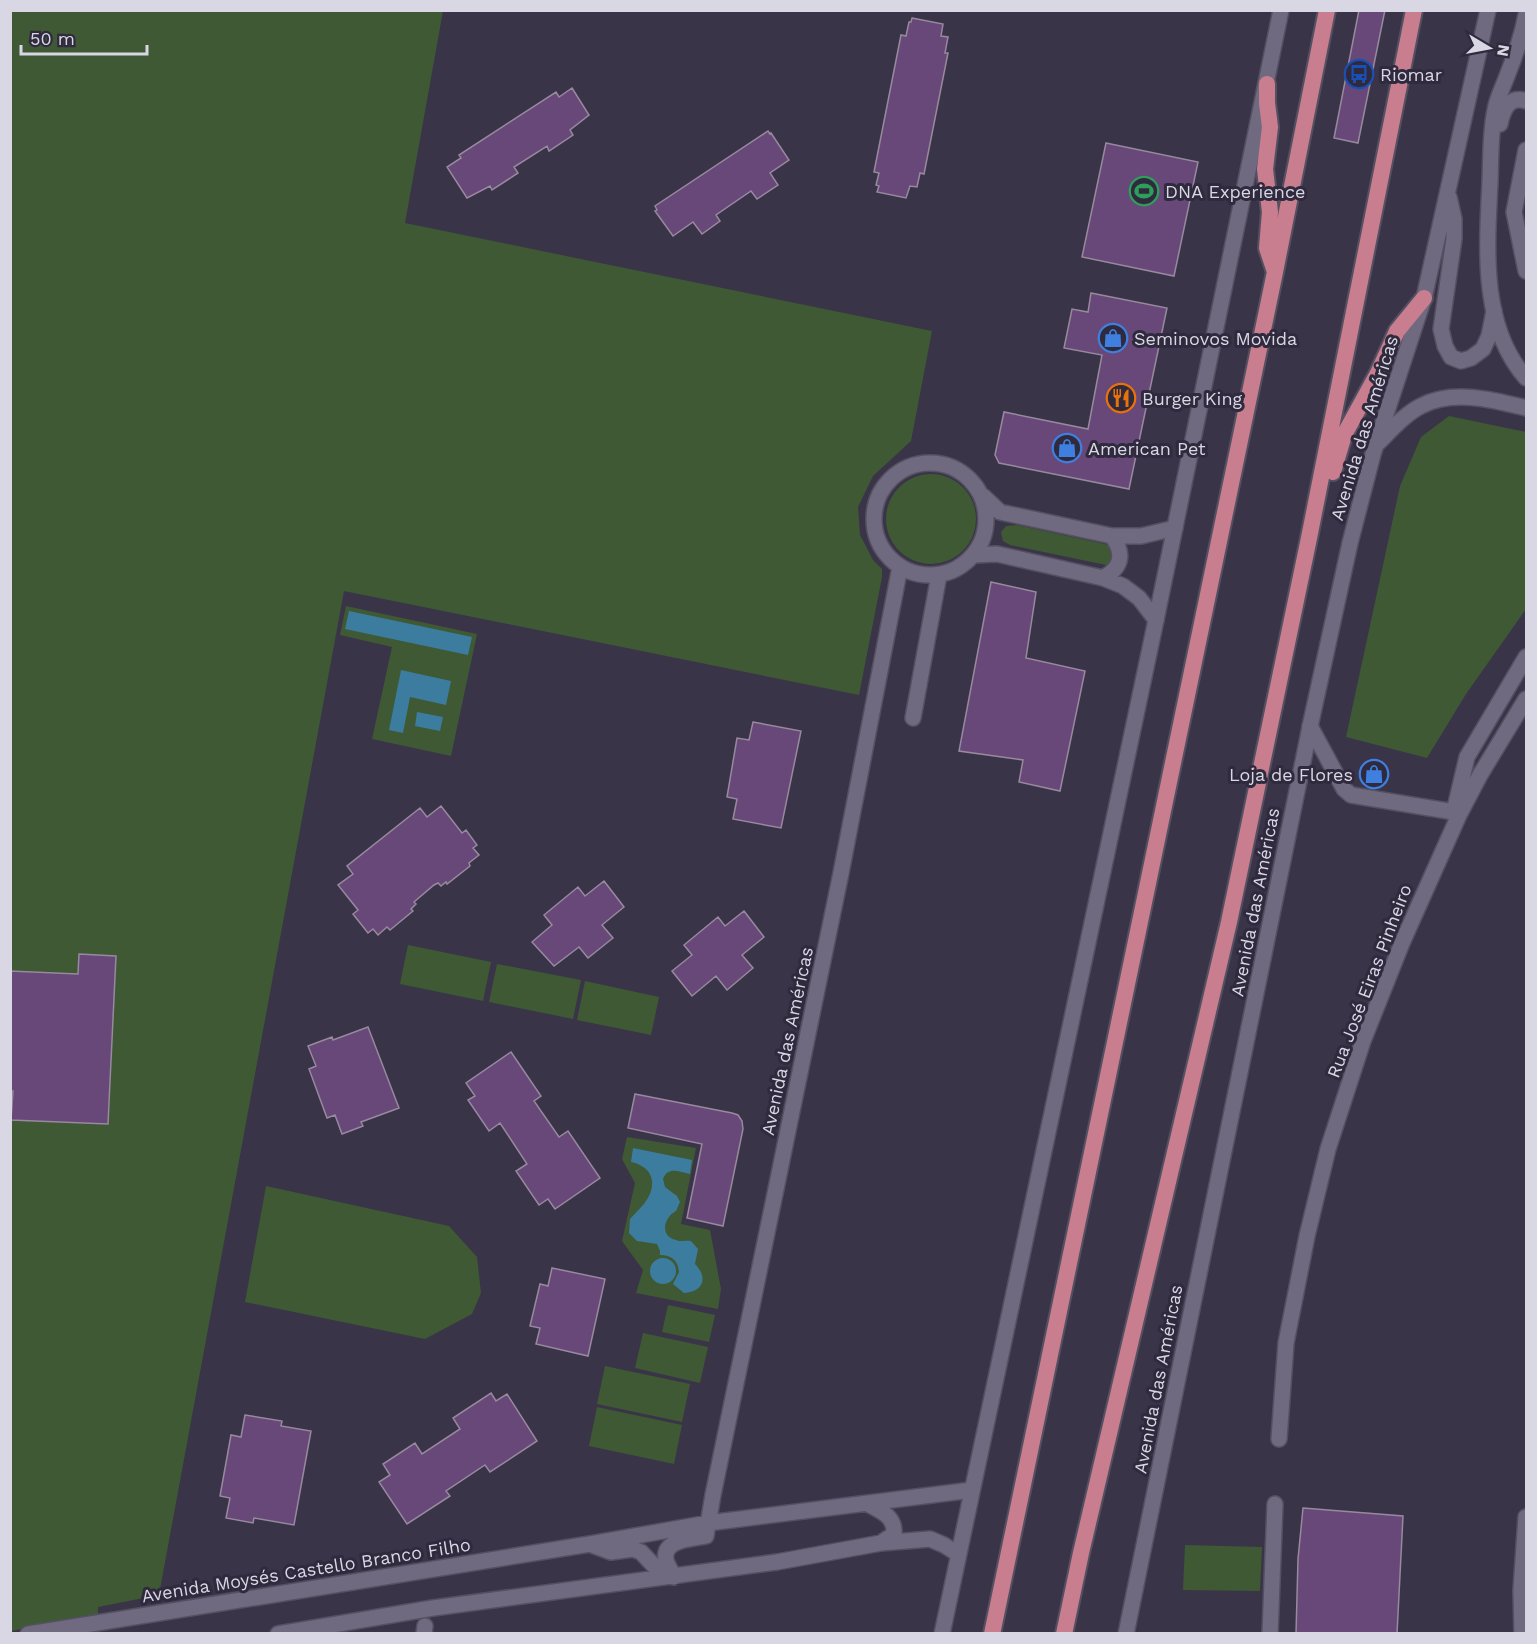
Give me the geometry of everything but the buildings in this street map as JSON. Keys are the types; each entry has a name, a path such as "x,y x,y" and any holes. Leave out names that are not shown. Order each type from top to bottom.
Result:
{"highway":[{"path":"992,1634 1275,273 1327,10"},
{"name":"Avenida das Américas","path":"1064,1634 1229,922 1309,538 1414,10"},
{"path":"1267,84 1270,127 1265,169 1270,212 1267,248 1275,273"},
{"path":"1309,538 1325,500 1344,435 1378,373 1397,331 1424,298"},
{"path":"1075,1634 1083,1592 1081,1553"}],"street":[{"path":"942,1634 1156,620 1281,10"},
{"name":"Avenida das Américas","path":"1126,1634 1310,726 1356,521 1376,445 1424,298 1488,10"},
{"path":"1527,15 1521,39 1495,107 1491,133 1487,246 1494,311 1512,362 1527,378"},
{"path":"1491,164 1502,115 1507,105 1514,100 1527,101"},
{"path":"1527,150 1514,212 1527,271"},
{"path":"1448,194 1454,219 1454,239 1441,329 1444,346 1451,357 1461,361 1471,358 1483,349 1489,336 1494,311"},
{"path":"1376,445 1419,407 1431,402 1466,397 1497,400 1527,408"},
{"path":"981,494 986,510 987,525 983,541 974,555 952,571 926,576 912,573 900,567 886,555 877,539 873,520 876,502 884,486 897,472 914,464 933,462 951,466 967,475 981,494 1000,512 1112,536 1141,536 1175,528"},
{"path":"1103,578 1113,573 1119,563 1120,548 1112,536"},
{"path":"974,555 997,554 1103,578 1123,586 1139,598 1156,620"},
{"name":"Avenida das Américas","path":"708,1523 842,873 900,567"},
{"path":"914,717 939,575"},
{"path":"1310,726 1344,789 1351,795 1457,813 1467,757 1527,657"},
{"name":"Rua José Eiras Pinheiro","path":"1279,1438 1286,1343 1307,1236 1328,1149 1363,1041 1457,813 1527,699"},
{"name":"Avenida Moysés Castello Branco Filho","path":"28,1634 708,1523 972,1490"},
{"path":"868,1504 890,1516 895,1524 894,1534 881,1543"},
{"path":"1270,1634 1275,1504"},
{"path":"1522,1634 1521,1590 1527,1517"},
{"path":"675,1577 666,1561 666,1553 676,1542 706,1536 708,1523"},
{"path":"278,1634 433,1608 675,1577 881,1543 930,1539 958,1554"},
{"name":"Avenida Moysés Castello Branco Filho","path":"590,1544 612,1552 633,1550 641,1552 657,1569 675,1577"},
{"path":"1132,1634 1135,1594"}],"green space":[{"path":"10,11 443,11 405,223 932,331 911,441 873,476 858,507 860,535 873,560 882,569 859,695 344,591 159,1595 98,1607 98,1615 11,1631"},
{"path":"1449,416 1526,432 1526,609 1466,694 1427,758 1346,737 1400,486 1421,437"},
{"path":"931,474 948,478 963,487 972,502 976,519 972,536 963,551 948,560 931,564 914,560 899,551 890,536 886,519 890,502 899,487 914,478"},
{"path":"1016,525 1109,545 1115,549 1113,562 1106,565 1010,545 1003,541 1001,532 1006,526"},
{"path":"346,606 477,634 451,756 372,739 392,647 340,635"},
{"path":"408,945 491,962 483,1001 400,984"},
{"path":"497,964 581,980 573,1019 489,1002"},
{"path":"585,981 659,997 651,1035 577,1020"},
{"path":"627,1137 696,1148 681,1224 710,1230 721,1289 718,1309 636,1293 643,1270 622,1241 635,1183 622,1159"},
{"path":"266,1186 449,1226 477,1257 481,1293 472,1314 425,1339 245,1302"},
{"path":"668,1305 715,1315 709,1342 662,1332"},
{"path":"643,1333 708,1347 700,1383 635,1368"},
{"path":"605,1366 690,1384 682,1422 597,1404"},
{"path":"597,1407 682,1425 674,1464 589,1446"},
{"path":"1185,1545 1262,1547 1260,1591 1183,1590"}],"water":[{"path":"349,611 472,637 468,655 345,629"},
{"path":"401,670 451,681 446,705 410,697 403,733 389,730"},
{"path":"417,712 443,717 440,731 415,726"},
{"path":"633,1148 692,1160 690,1174 671,1171 663,1179 665,1187 677,1196 680,1202 676,1211 666,1222 667,1235 678,1241 691,1241 698,1249 695,1264 703,1279 696,1290 684,1293 673,1284 679,1272 675,1261 671,1257 660,1255 657,1244 637,1241 629,1233 630,1219 648,1198 652,1185 652,1179 645,1168 631,1162"},
{"path":"663,1258 672,1262 676,1271 672,1280 663,1284 654,1280 650,1271 654,1262"}],"place":[{"name":"Riomar","path":"1359,74"},
{"name":"DNA Experience","path":"1144,191"},
{"name":"Seminovos Movida","path":"1113,338"},
{"name":"Burger King","path":"1121,398"},
{"name":"American Pet","path":"1067,448"},
{"name":"Loja de Flores","path":"1374,774"}]}
